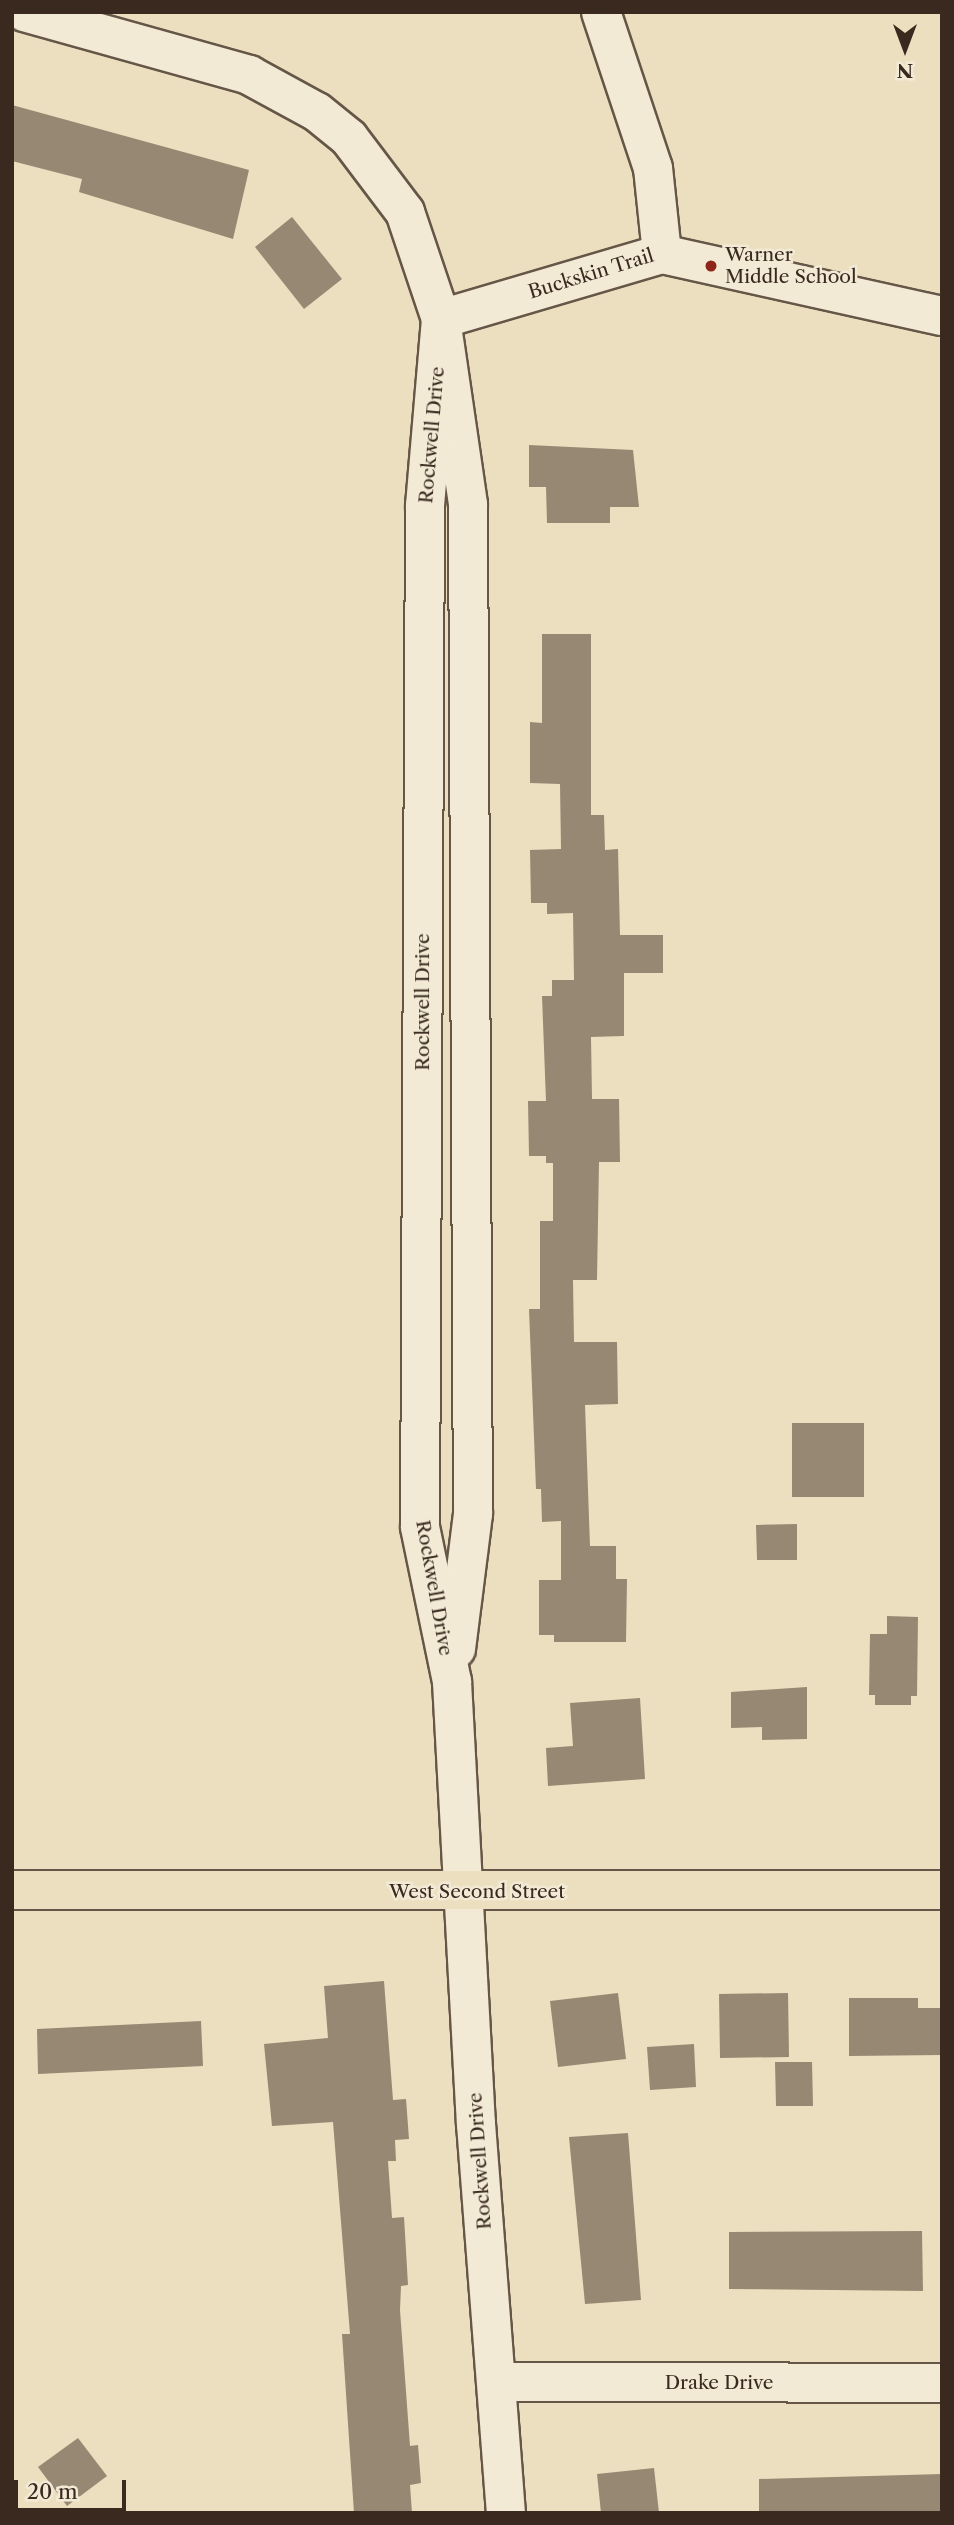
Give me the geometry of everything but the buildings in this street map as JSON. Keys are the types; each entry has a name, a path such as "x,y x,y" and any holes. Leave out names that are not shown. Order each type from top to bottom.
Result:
{"main road":[{"name":"West Second Street","path":"12,1890 942,1890"}],"street":[{"path":"24,12 135,27"},
{"name":"Buckskin Trail","path":"442,319 662,254 653,168 601,12"},
{"name":"Rockwell Drive","path":"135,27 278,89 349,138 385,184 422,253 442,319 468,505 472,1514 452,1682"},
{"path":"662,254 942,316"},
{"name":"Rockwell Drive","path":"442,319 425,505 420,1527 452,1682 506,2513"},
{"path":"423,901 470,898"},
{"path":"422,1184 471,1184"},
{"name":"Drake Drive","path":"497,2382 942,2383"}],"place":[{"name":"Warner Middle School","path":"711,266"}]}
